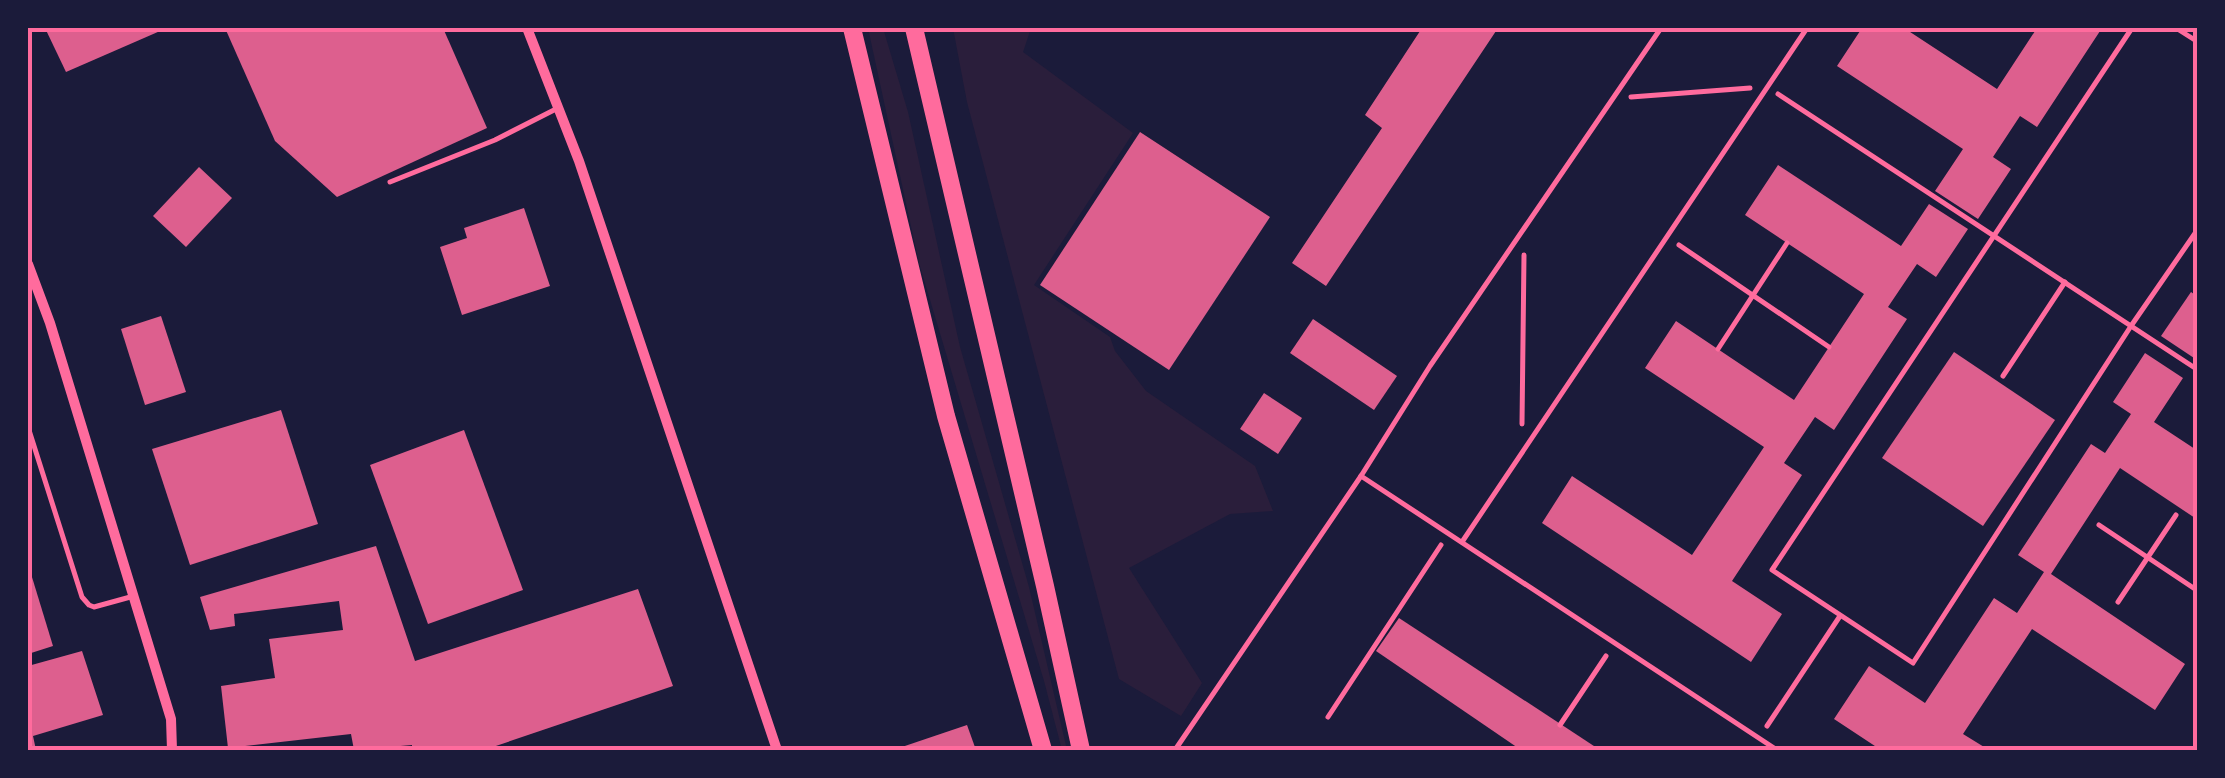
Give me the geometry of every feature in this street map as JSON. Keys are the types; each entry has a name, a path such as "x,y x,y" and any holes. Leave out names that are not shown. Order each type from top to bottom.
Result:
{"main road":[{"path":"852,28 946,416 1042,750"},
{"path":"914,28 1081,750"}],"street":[{"path":"527,28 579,160 777,750"},
{"path":"28,264 171,719 172,750"}],"lane":[{"path":"1174,750 1661,28"},
{"path":"1462,542 1807,28"},
{"path":"390,182 495,140 558,108"},
{"path":"28,426 82,597 94,607 134,596"},
{"path":"1361,476 1777,750"},
{"path":"2193,750 2198,744"}],"path":[{"path":"2132,28 1772,570 1913,663 2198,229"},
{"path":"2176,28 2198,42"},
{"path":"1615,98 1768,87 2198,370"},
{"path":"1667,237 1829,347"},
{"path":"1718,349 1787,243"},
{"path":"1522,454 1524,252"},
{"path":"2003,376 2065,282"},
{"path":"2118,602 2176,515"},
{"path":"2099,524 2198,590"},
{"path":"1328,718 1449,533"},
{"path":"1758,738 1840,616"},
{"path":"1560,724 1614,643"}],"shaded area":[{"path":"868,28 883,28 908,112 960,347 1029,587 1067,750 1062,750 919,263"},
{"path":"953,28 1031,28 1023,52 1133,133 1034,285 1110,337 1115,351 1146,391 1255,466 1273,511 1230,514 1129,568 1202,683 1181,716 1119,679 967,102"}],"building":[{"path":"45,28 167,28 66,72"},
{"path":"225,28 443,28 487,128 337,197 275,141"},
{"path":"1422,28 1498,28 1326,286 1292,263 1382,128 1365,115"},
{"path":"1862,28 1904,28 1997,89 2037,28 2102,28 2037,127 2020,116 1993,157 2011,169 1978,219 1935,191 1963,149 1837,66"},
{"path":"1140,132 1270,217 1169,370 1040,285"},
{"path":"1778,165 1901,246 1929,204 1968,229 1936,277 1917,264 1888,307 1907,319 1834,430 1815,417 1784,463 1802,475 1732,581 1782,614 1751,662 1542,523 1572,476 1692,555 1764,447 1645,368 1676,321 1794,400 1864,294 1745,215"},
{"path":"199,167 232,198 186,247 153,216"},
{"path":"524,208 550,286 462,315 440,247 467,238 464,228"},
{"path":"2191,292 2198,297 2198,353 2194,358 2161,336"},
{"path":"161,316 186,392 145,405 121,329"},
{"path":"1313,319 1397,376 1374,410 1290,353"},
{"path":"1954,352 2055,420 1983,526 1882,458"},
{"path":"2145,353 2183,378 2154,422 2198,451 2198,520 2120,468 2051,574 2185,664 2155,710 2032,629 1963,734 1989,750 1881,750 1834,719 1869,666 1925,703 1994,598 2017,613 2044,572 2018,555 2091,444 2105,453 2131,414 2113,402"},
{"path":"1264,393 1302,418 1278,454 1240,429"},
{"path":"281,410 318,524 190,565 152,449"},
{"path":"464,430 523,590 428,624 370,465"},
{"path":"376,546 415,661 638,589 673,686 484,750 412,750 412,745 354,750 351,734 228,748 221,686 275,678 269,639 343,630 339,601 234,614 235,626 210,630 200,597"},
{"path":"28,564 53,646 28,654"},
{"path":"1399,618 1600,750 1521,750 1376,651"},
{"path":"82,651 103,715 33,736 36,750 28,750 28,666"},
{"path":"967,725 976,750 893,750"}]}
